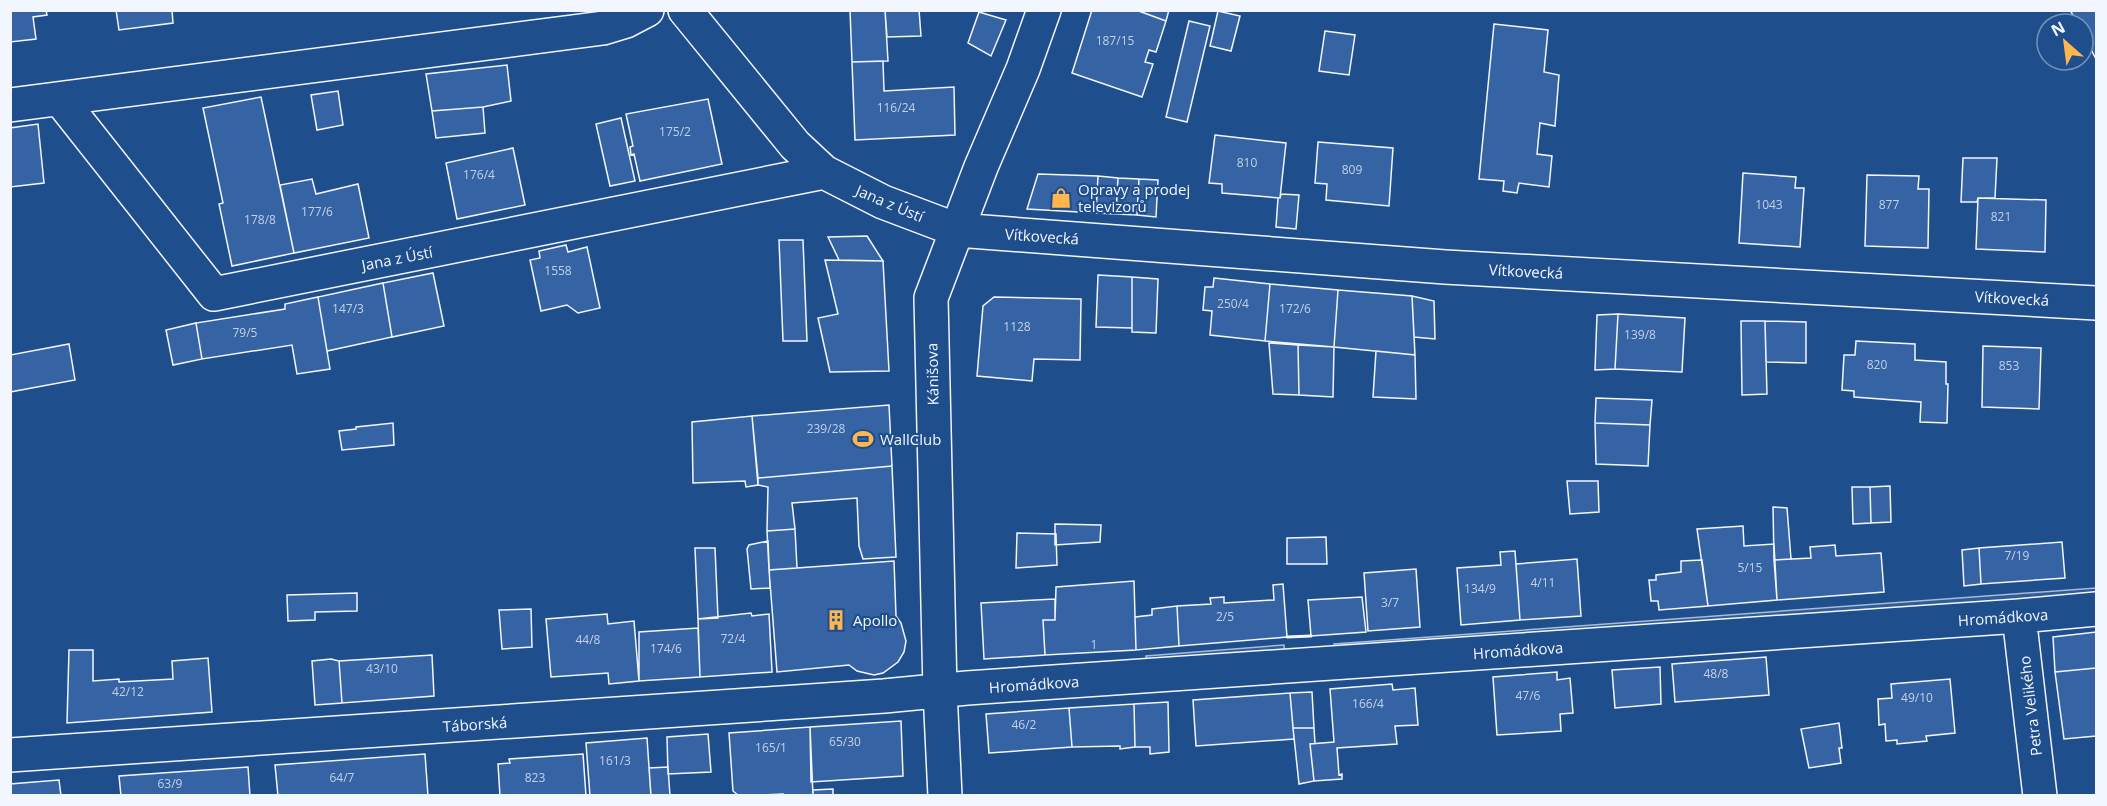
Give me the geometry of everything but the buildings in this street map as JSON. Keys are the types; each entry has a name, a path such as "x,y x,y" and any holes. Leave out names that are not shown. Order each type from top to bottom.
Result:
{"street":[{"path":"10,105 603,28 626,21 647,10"},
{"name":"Jana z Ústí","path":"685,10 795,145 824,172 883,202 957,230"},
{"name":"Kánišova","path":"945,795 940,691 931,298 1023,69 1044,10"},
{"name":"Jana z Ústí","path":"60,99 214,294 824,172"},
{"name":"Vítkovecká","path":"957,230 1445,267 2097,303"},
{"name":"Hromádkova","path":"940,691 2097,609"},
{"name":"Petra Velikého","path":"2019,616 2040,795"},
{"name":"Táborská","path":"10,755 940,691"}],"shaded area":[{"path":"2096,588 2096,600 1336,657 1334,644"},
{"path":"1284,645 1285,661 1147,672 1146,656"}],"wall":[{"path":"1287,637 1311,636"}],"place":[{"name":"Opravy a prodej televizorů","path":"1061,198"},
{"name":"WallClub","path":"863,439"},
{"name":"Apollo","path":"836,620"}]}
